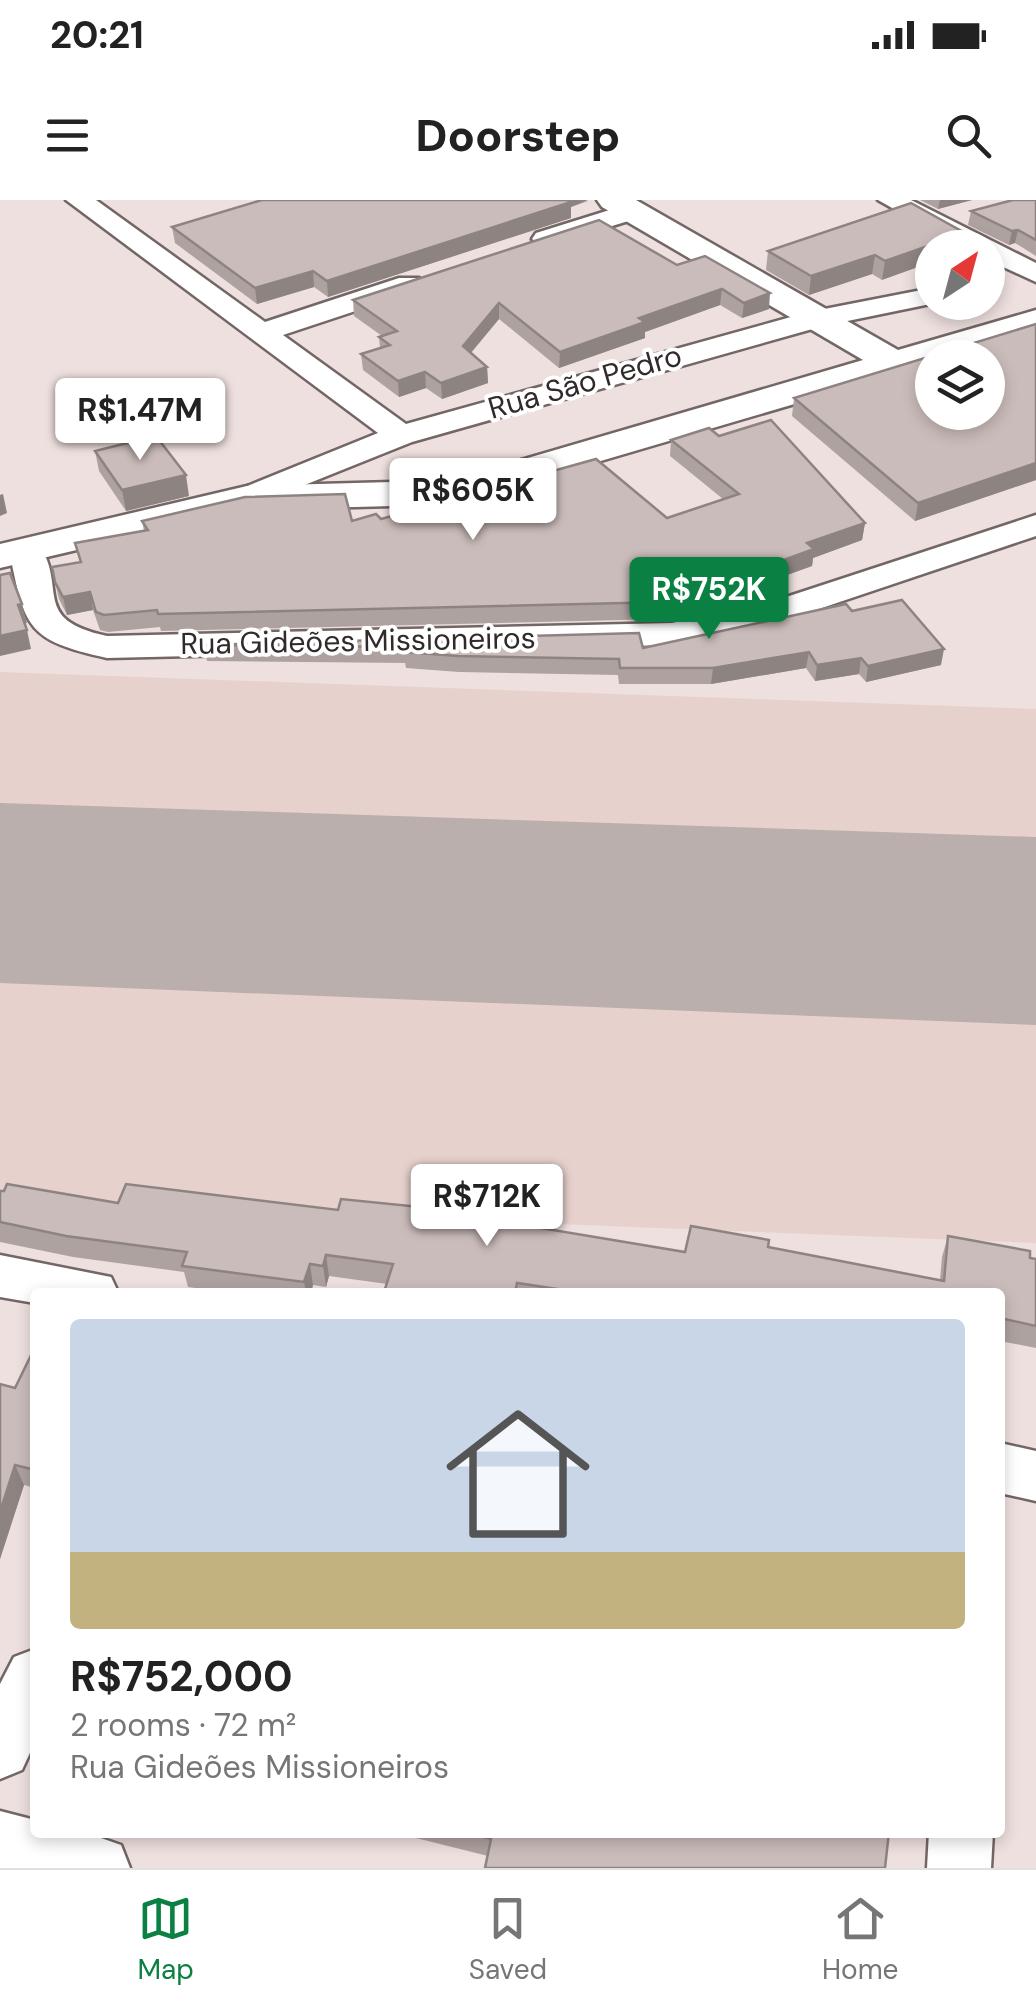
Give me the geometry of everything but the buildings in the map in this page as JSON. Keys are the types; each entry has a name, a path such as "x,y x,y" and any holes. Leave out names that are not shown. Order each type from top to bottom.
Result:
{"street":[{"path":"79,200 402,435"},
{"path":"890,200 951,230"},
{"path":"521,247 623,205 894,363"},
{"path":"936,222 968,214"},
{"path":"134,242 171,232"},
{"path":"1005,258 1036,274"},
{"path":"263,332 429,278"},
{"path":"1005,286 1036,282"},
{"name":"Rua São Pedro","path":"247,498 402,435 819,318 915,299"},
{"path":"13,553 247,498 429,493 478,485 1036,321"},
{"name":"Rua Gideões Missioneiros","path":"13,553 43,621 66,640 107,648 672,634 786,609 1036,525"},
{"path":"0,1276 70,1288"},
{"path":"1005,1469 1036,1476"},
{"path":"0,1748 30,1688"},
{"path":"960,1868 961,1838"},
{"path":"0,1842 98,1868"}],"shaded area":[{"path":"0,672 1036,709 1036,1243 0,1202"}],"runway":[{"path":"0,893 1036,931"}]}
